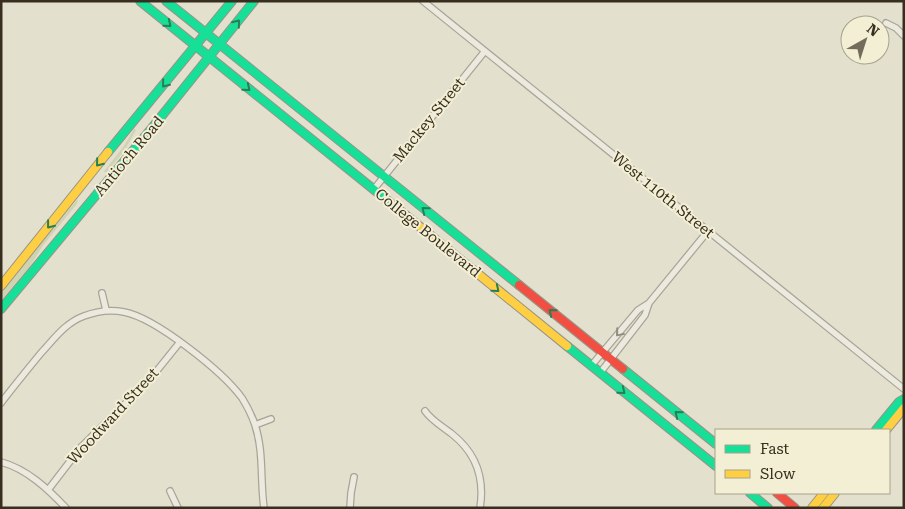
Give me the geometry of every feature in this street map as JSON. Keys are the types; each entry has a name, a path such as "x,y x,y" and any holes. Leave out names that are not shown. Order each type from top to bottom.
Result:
{"main road":[{"name":"College Boulevard","path":"140,1 715,465"},
{"name":"College Boulevard","path":"166,1 715,443"},
{"name":"Antioch Road","path":"1,286 93,170 232,1"},
{"name":"Antioch Road","path":"1,309 152,128 254,1"},
{"path":"877,429 899,402 904,399"},
{"path":"887,429 904,408"},
{"path":"751,494 768,508"},
{"path":"778,494 795,508"},
{"path":"812,508 823,494"},
{"path":"823,508 835,494"}],"street":[{"name":"West 110th Street","path":"423,1 904,389"},
{"path":"890,25 904,36"},
{"name":"Mackey Street","path":"374,189 485,51"},
{"path":"591,366 638,310 649,303 708,231"},
{"path":"102,293 106,310"},
{"path":"600,373 612,360 645,315 649,303"},
{"path":"1,403 57,335 75,320 106,310 135,314 180,342 209,365 241,398 255,426 261,448 264,508"},
{"name":"Woodward Street","path":"48,490 81,447 155,373 180,342"},
{"path":"425,411 470,452 477,465 480,477 482,489 480,508"},
{"path":"255,426 272,419"},
{"path":"1,462 30,475 66,508"},
{"path":"350,508 354,477"},
{"path":"170,491 178,508"}],"green space":[{"path":"134,129 136,130 124,151 106,173 104,171 124,146"},
{"path":"77,200 76,205 1,301 1,291"}],"traffic: fast":[{"path":"140,1 398,209"},
{"path":"166,1 519,285"},
{"path":"108,152 232,1"},
{"path":"1,309 152,128 254,1"},
{"path":"567,346 715,465"},
{"path":"623,369 715,443"},
{"path":"877,429 899,402 904,399"},
{"path":"751,494 768,508"}],"traffic: slow":[{"path":"1,286 108,152"},
{"path":"398,209 567,346"},
{"path":"887,429 904,408"},
{"path":"812,508 823,494"},
{"path":"823,508 834,494"}],"traffic: jam":[{"path":"519,285 623,369"},
{"path":"778,494 795,508"}]}
